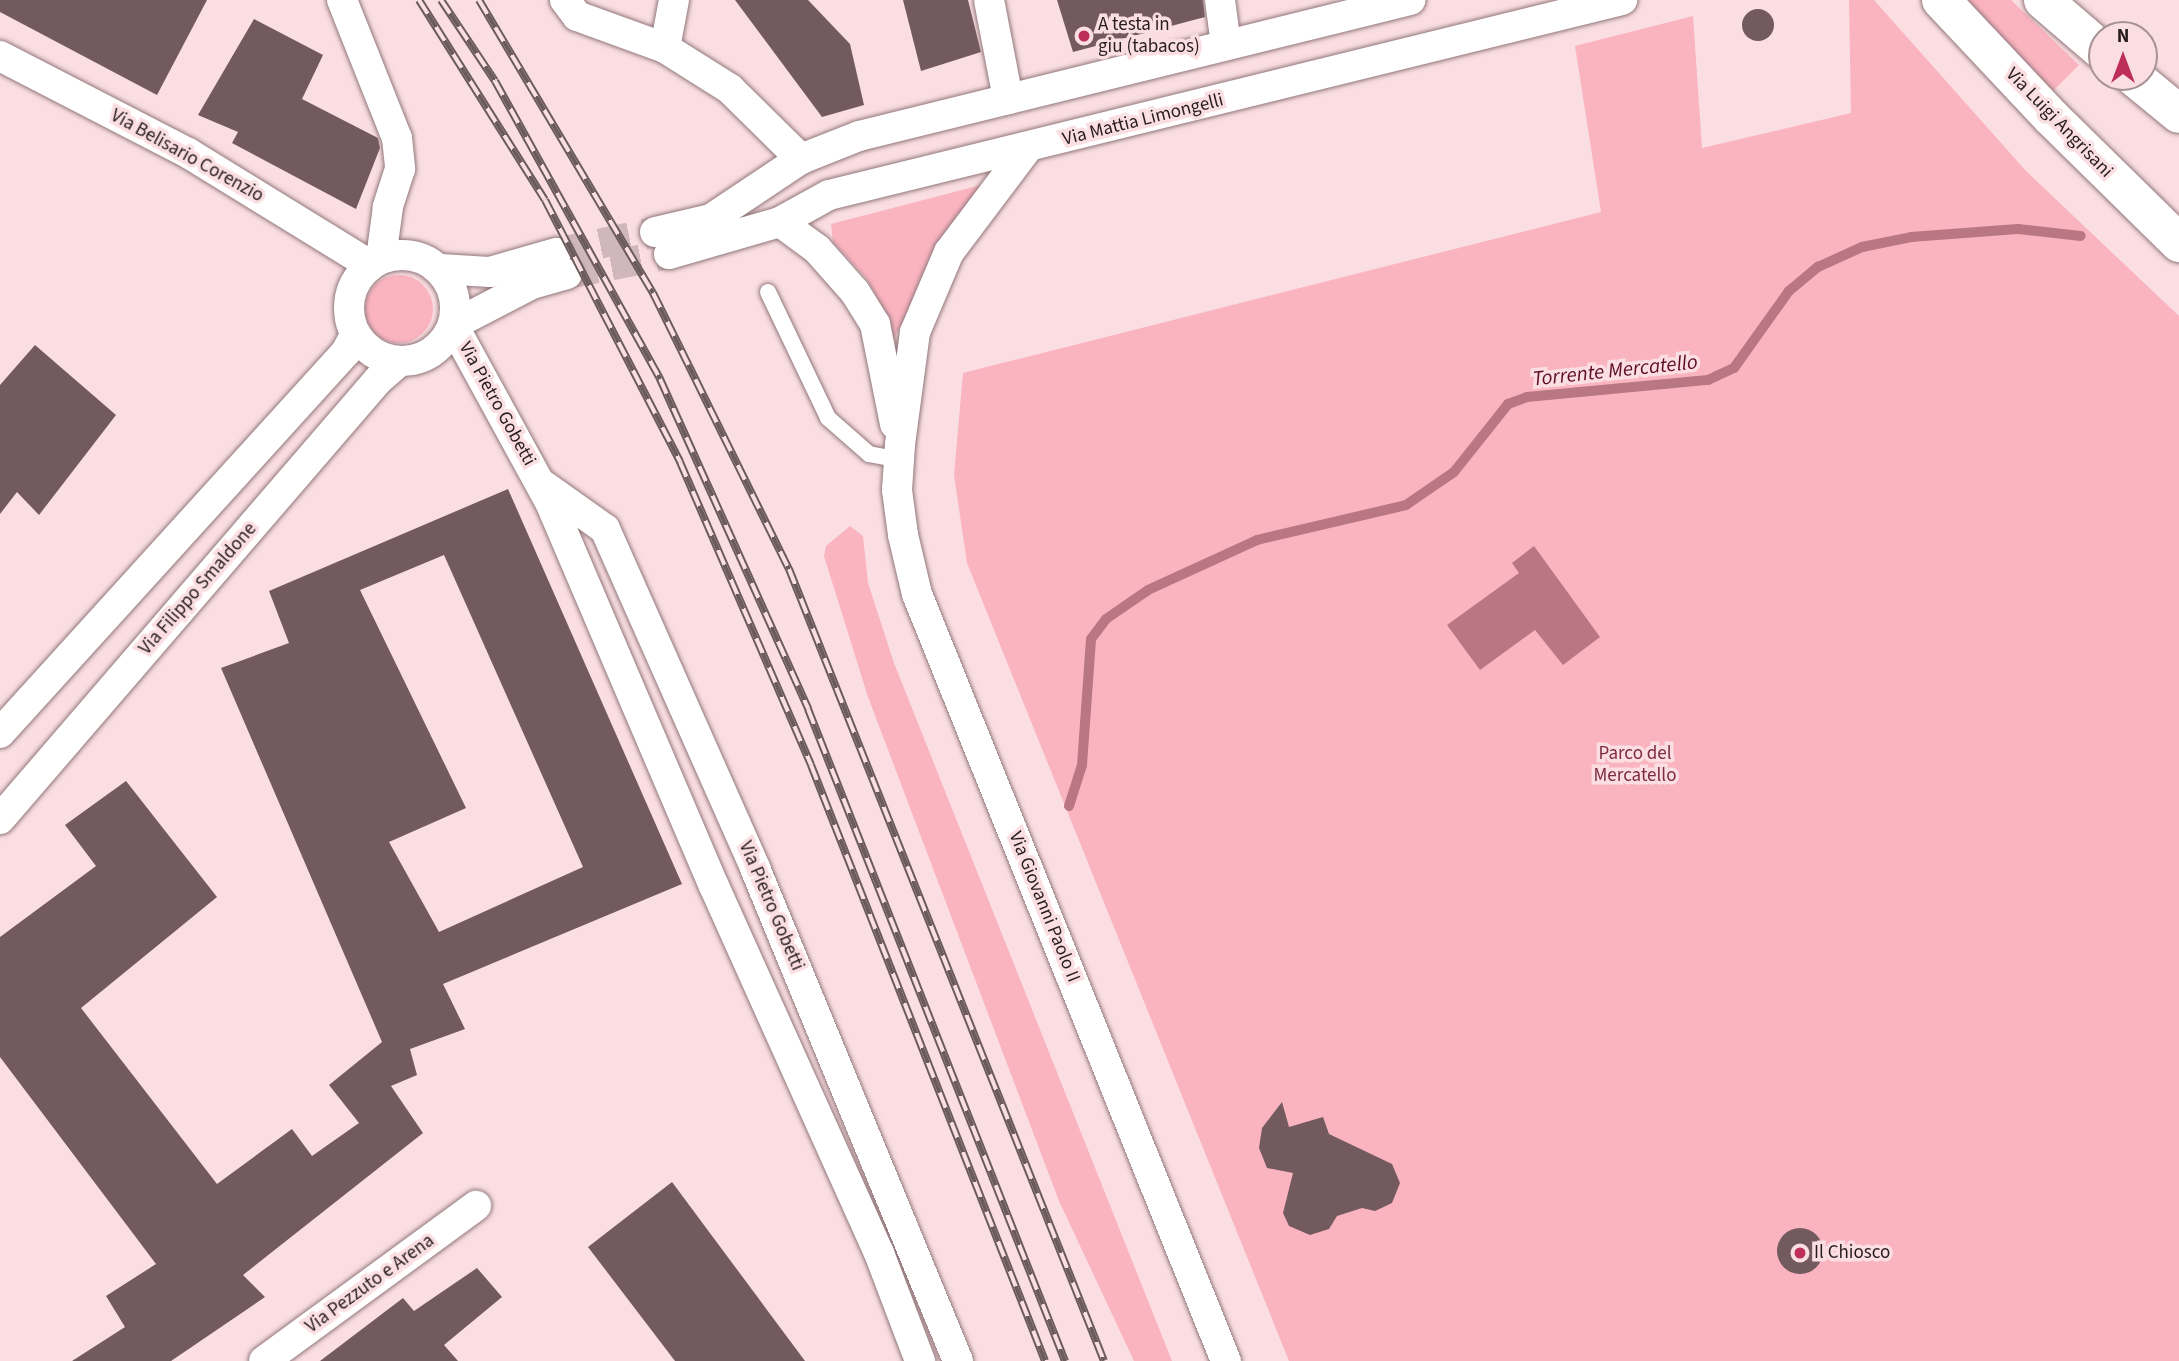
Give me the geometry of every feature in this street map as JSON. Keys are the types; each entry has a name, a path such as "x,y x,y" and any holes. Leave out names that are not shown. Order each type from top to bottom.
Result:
{"street":[{"path":"342,0 397,138 400,169 375,262"},
{"path":"565,0 577,16 665,48 730,89 801,159"},
{"path":"665,48 674,0"},
{"path":"989,0 1008,99"},
{"path":"1220,0 1226,45"},
{"name":"Via Mattia Limongelli","path":"1410,0 859,136 801,159 711,219 662,243 780,222 829,195 1026,150 1622,0"},
{"name":"Via Luigi Angrisani","path":"1941,0 2051,117 2179,243"},
{"path":"2043,0 2088,39"},
{"name":"Via Belisario Corenzio","path":"0,56 188,153 375,262"},
{"path":"2151,91 2179,114"},
{"name":"Via Giovanni Paolo II","path":"899,452 915,332 933,283 966,226 1026,150"},
{"name":"Via Giovanni Paolo II","path":"780,222 817,249 855,292 875,324 899,452 903,535 917,594 1226,1361"},
{"path":"440,270 489,272 562,264 532,285 453,325 432,352 399,362 383,359 355,335 349,320 350,297 359,276 375,262 403,254 424,259 440,270 453,293 453,325"},
{"name":"Via Pietro Gobetti","path":"453,325 540,482 708,870 827,1132 916,1352"},
{"path":"0,733 345,352 355,335"},
{"name":"Via Filippo Smaldone","path":"0,819 378,380 399,362"},
{"name":"Via Pietro Gobetti","path":"540,482 605,529 748,852 958,1361"},
{"path":"708,870 748,852"},
{"name":"Via Pezzuto e Arena","path":"264,1361 476,1206"},
{"path":"916,1352 945,1329"}],"lane":[{"path":"768,292 828,418 869,454 899,452"}],"green space":[{"name":"Parco del Mercatello","path":"1849,0 1874,0 2026,171 2179,316 2179,1361 1289,1361 967,563 954,475 963,373 1601,212 1575,46 1693,16 1702,148 1851,113"},
{"path":"1965,0 2011,0 2079,65 2053,91"},
{"path":"985,184 892,341 878,299 866,278 833,242 831,224"},
{"path":"392,275 406,275 418,280 428,290 433,309 428,328 418,338 406,343 392,343 380,338 370,328 365,316 365,302 370,290 380,280"},
{"path":"850,526 863,536 868,583 894,663 1172,1361 1134,1361 1059,1201 868,697 824,556 826,546"}],"shaded area":[{"path":"1534,546 1600,637 1563,665 1535,630 1480,670 1447,625 1519,573 1512,563"}],"building":[{"path":"0,0 207,0 157,95 0,12"},
{"path":"735,0 808,0 850,44 864,105 822,117"},
{"path":"903,0 968,0 981,52 921,71"},
{"path":"1057,0 1203,0 1205,17 1073,52"},
{"path":"1758,9 1770,13 1774,25 1770,37 1758,41 1746,37 1742,25 1746,13"},
{"path":"254,19 323,55 302,99 378,138 380,148 356,209 232,143 238,132 198,115"},
{"path":"35,345 116,415 39,515 17,492 0,514 0,385"},
{"path":"508,489 682,884 443,984 465,1029 410,1049 417,1075 391,1086 423,1133 243,1275 265,1297 171,1361 72,1361 125,1327 106,1296 156,1264 0,1057 0,937 96,866 65,825 126,781 217,897 81,1008 217,1184 292,1129 312,1156 359,1123 329,1085 382,1042 221,668 289,643 269,591","holes":["444,555 583,867 439,932 389,842 466,808 360,590"]},
{"path":"1282,1102 1289,1127 1323,1117 1329,1134 1392,1164 1400,1183 1392,1203 1375,1211 1362,1208 1337,1216 1329,1229 1310,1235 1289,1226 1283,1213 1293,1173 1267,1168 1259,1148 1262,1128"},
{"path":"672,1182 805,1361 675,1361 588,1247"},
{"name":"Il Chiosco","path":"1800,1228 1816,1235 1823,1251 1816,1267 1800,1274 1784,1267 1777,1251 1784,1235"},
{"path":"477,1268 502,1297 444,1345 458,1361 320,1361 403,1298 414,1311"}],"waterway":[{"name":"Torrente Mercatello","path":"1069,806 1082,765 1091,639 1106,619 1148,590 1257,540 1406,505 1454,472 1508,404 1527,397 1708,380 1734,368 1789,291 1818,267 1862,247 1911,237 2018,229 2081,236"}],"tunnel":[{"path":"556,253 655,232"},
{"path":"567,274 669,254"}],"railway":[{"path":"419,0 545,200 680,462 811,765 1045,1361"},
{"path":"441,0 495,81 660,379 808,709 1065,1361"},
{"path":"479,0 653,293 789,569 1104,1361"}],"place":[{"name":"A testa in giu (tabacos)","path":"1084,36"},
{"name":"Il Chiosco","path":"1800,1253"}]}
